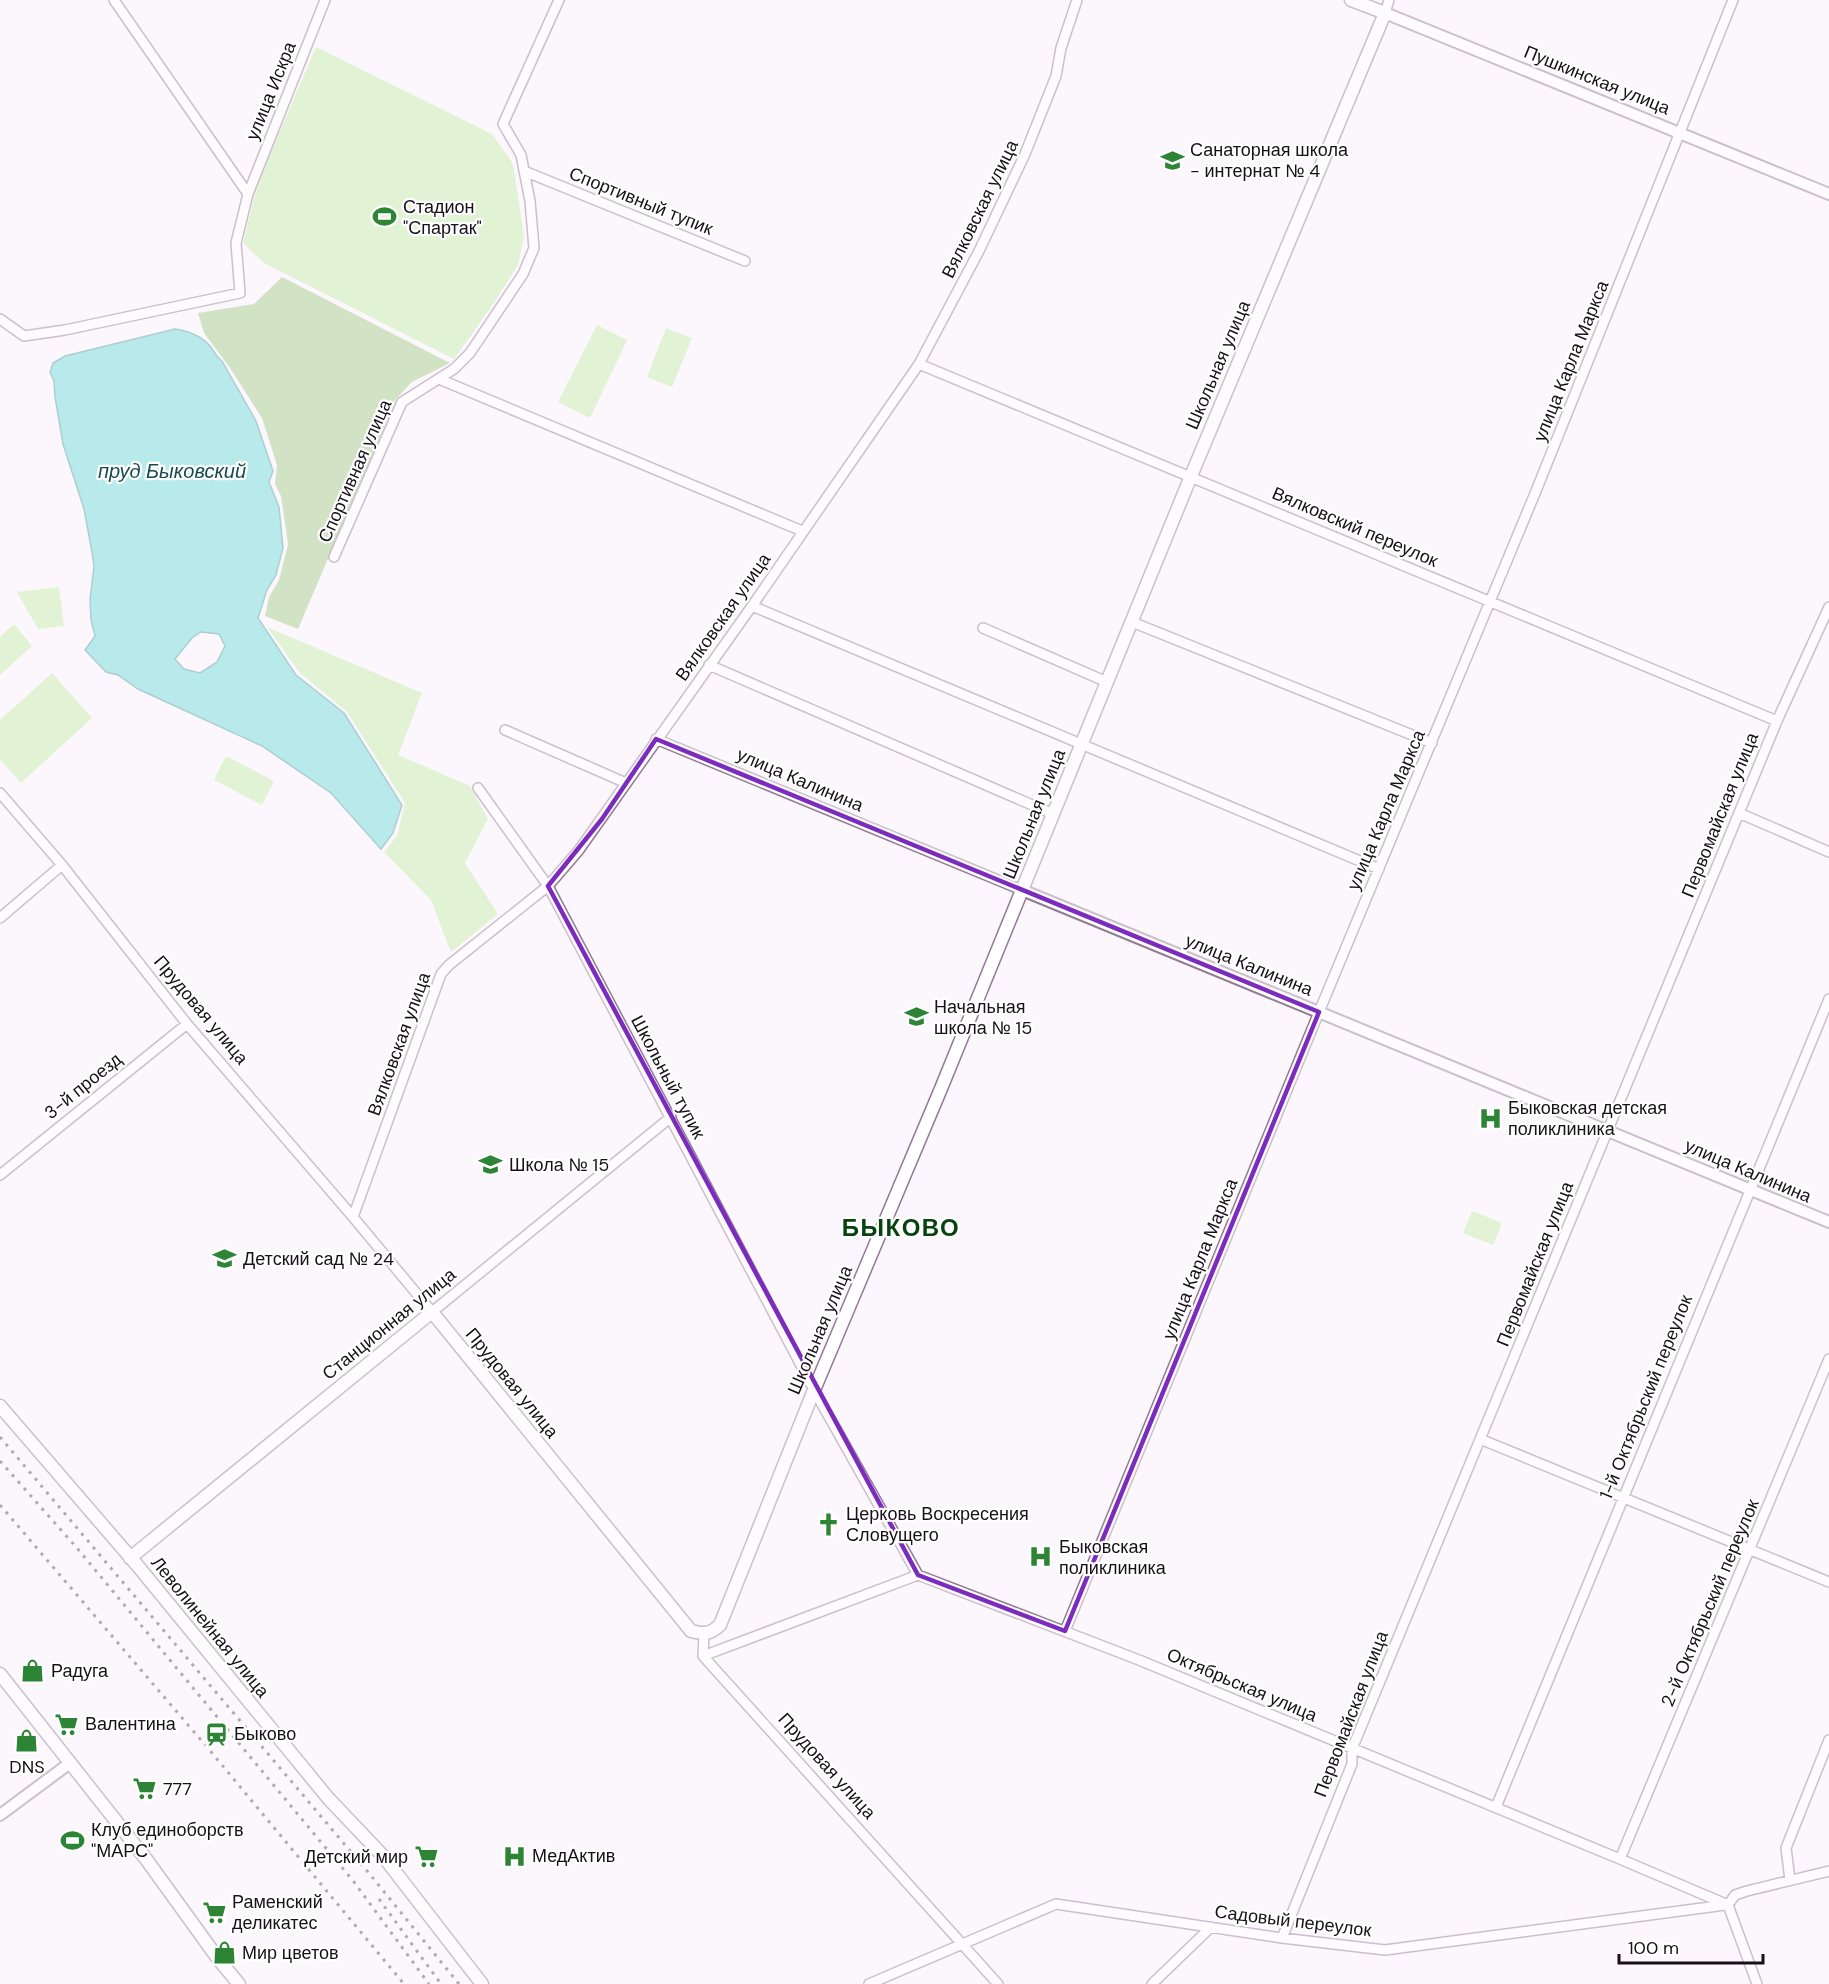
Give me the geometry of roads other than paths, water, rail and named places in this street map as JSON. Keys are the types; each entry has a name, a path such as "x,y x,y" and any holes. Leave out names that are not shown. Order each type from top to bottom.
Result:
{"main road":[{"name":"Пушкинская улица","path":"1351,0 1385,13"},
{"name":"Школьная улица","path":"704,1634 712,1633 720,1625 814,1390 940,1092 1191,476 1385,13"},
{"name":"Станционная улица","path":"130,1558 432,1312"},
{"name":"Прудовая улица","path":"432,1312 691,1630 704,1634"},
{"name":"Леволинейная улица","path":"0,1406 130,1558 315,1782 383,1856 482,1984"},
{"path":"0,1674 172,1892 219,1960 239,1984"}],"street":[{"path":"114,0 248,194"},
{"name":"улица Искра","path":"0,319 24,336 77,328 240,293 236,243 248,194 325,0"},
{"name":"Спортивная улица","path":"334,557 402,402 454,369 470,353 523,274 534,249 531,212 521,155 503,124 559,0"},
{"name":"Вялковская улица","path":"353,1217 441,974 448,965 548,886 579,850 752,606 919,364 979,251 1025,154 1056,76 1061,48 1077,0"},
{"name":"Школьная улица","path":"1385,13 1389,0"},
{"name":"улица Карла Маркса","path":"1065,1631 1319,1012 1491,603 1733,0"},
{"name":"Пушкинская улица","path":"1385,13 1829,194"},
{"name":"Спортивный тупик","path":"524,171 745,261"},
{"name":"Вялковский переулок","path":"919,364 1777,720"},
{"path":"439,379 802,531"},
{"path":"752,606 1379,869"},
{"name":"Первомайская улица","path":"1282,1938 1352,1764 1352,1749 1777,720 1829,607"},
{"path":"1132,622 1432,743"},
{"path":"983,628 1107,682"},
{"path":"709,665 1053,814"},
{"path":"505,730 626,783"},
{"name":"улица Калинина","path":"656,739 1829,1222"},
{"name":"Школьный тупик","path":"477,788 548,886 814,1390 918,1575"},
{"name":"Прудовая улица","path":"0,793 62,865 187,1024 432,1312"},
{"path":"1739,813 1829,852"},
{"path":"0,918 62,865"},
{"name":"1-й Октябрьский переулок","path":"1496,1807 1829,999"},
{"name":"3-й проезд","path":"0,1175 187,1024"},
{"name":"Станционная улица","path":"432,1312 671,1117"},
{"name":"2-й Октябрьский переулок","path":"1620,1859 1829,1359"},
{"path":"1480,1439 1829,1582"},
{"path":"704,1634 704,1656 918,1575"},
{"name":"Октябрьская улица","path":"918,1575 1065,1631 1496,1807 1728,1905"},
{"name":"Прудовая улица","path":"704,1656 998,1984"},
{"path":"1790,1880 1786,1848 1829,1740"},
{"path":"0,1815 70,1763"},
{"path":"1757,1984 1728,1905 1735,1895 1829,1871"},
{"name":"Садовый переулок","path":"869,1984 1056,1904 1282,1938 1385,1950 1728,1905"},
{"path":"1152,1984 1211,1927"}],"water":[{"name":"пруд Быковский","path":"175,329 189,332 203,339 222,361 256,421 273,471 269,482 279,507 283,548 276,575 267,590 258,618 296,675 344,713 402,805 393,833 381,849 331,793 262,746 138,689 118,675 106,672 85,650 95,636 90,600 94,566 84,509 63,444 54,381 50,372 53,363 65,356","holes":["201,632 219,634 225,646 217,662 200,673 184,669 175,659 192,638"]}],"railway":[{"path":"0,1437 368,1872 459,1984"},
{"path":"0,1461 77,1548 354,1882 429,1984"},
{"path":"0,1505 212,1753 404,1984"},
{"path":"379,1899 441,1984"}],"place":[{"name":"Санаторная школа - интернат № 4","path":"1172,160"},
{"name":"Стадион \"Спартак\"","path":"385,217"},
{"name":"Начальная школа № 15","path":"916,1017"},
{"name":"Быковская детская поликлиника","path":"1490,1118"},
{"name":"Школа № 15","path":"491,1165"},
{"name":"Детский сад № 24","path":"225,1259"},
{"name":"Церковь Воскресения Словущего","path":"828,1524"},
{"name":"Быковская поликлиника","path":"1041,1557"},
{"name":"Радуга","path":"33,1671"},
{"name":"Валентина","path":"67,1724"},
{"name":"Быково","path":"216,1734"},
{"name":"DNS","path":"27,1741"},
{"name":"777","path":"145,1789"},
{"name":"Клуб единоборств \"МАРС\"","path":"73,1840"},
{"name":"МедАктив","path":"514,1856"},
{"name":"Детский мир","path":"426,1857"},
{"name":"Раменский деликатес","path":"214,1912"},
{"name":"Мир цветов","path":"224,1953"}],"district":[{"name":"БЫКОВО","path":"901,1227"}]}
